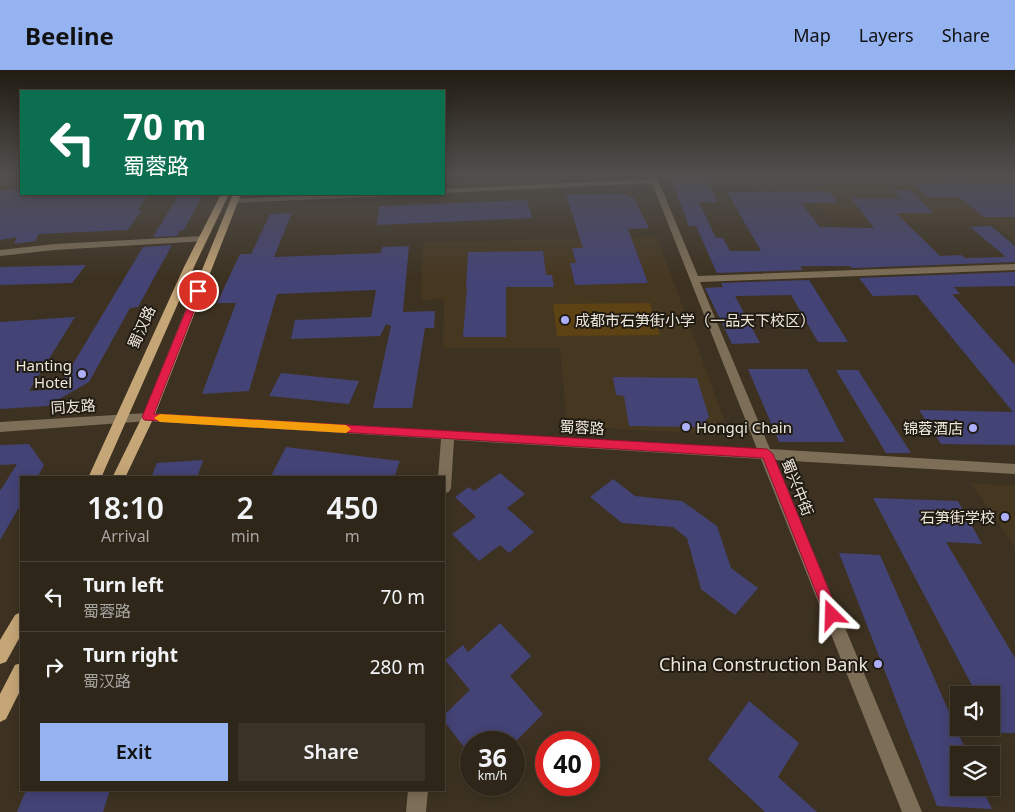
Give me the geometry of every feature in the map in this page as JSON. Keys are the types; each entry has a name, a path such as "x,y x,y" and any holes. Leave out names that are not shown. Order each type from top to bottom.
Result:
{"main road":[{"name":"蜀汉路","path":"95,476 217,210"},
{"path":"119,476 148,417 231,210"},
{"path":"0,656 20,622"},
{"path":"0,713 20,673"}],"street":[{"name":"蜀兴中街","path":"666,210 912,812"},
{"path":"0,253 54,247 203,239"},
{"path":"695,279 1015,267"},
{"name":"同友路","path":"0,427 148,417"},
{"name":"蜀蓉路","path":"148,417 1015,469"},
{"path":"445,476 448,436"},
{"path":"416,812 418,791"}],"shaded area":[{"path":"820,210 1015,210 1015,241 994,224 832,219"},
{"name":"成都市石笋街小学（一品天下校区）","path":"657,237 724,419 707,434 567,426 560,348 443,348 444,299 421,300 423,242"},
{"path":"650,303 660,335 557,336 553,304"},
{"name":"石笋街学校","path":"971,483 1015,486 1015,547"}],"building":[{"path":"0,210 142,210 128,230 38,234 36,241 14,244 17,237 0,240"},
{"path":"170,210 195,210 184,230 180,230 177,236 153,237"},
{"path":"379,210 530,210 532,218 377,225"},
{"path":"571,210 640,210 649,228 628,229 648,283 575,285 570,263 576,263 572,248 583,248"},
{"path":"683,210 703,210 716,238 723,238 730,251 761,251 737,210 806,210 820,227 874,228 860,210 930,210 933,213 896,213 940,256 961,255 965,258 1006,257 970,227 991,226 1015,246 1015,262 852,268 850,266 800,266 803,270 717,273 696,226 689,226"},
{"path":"975,210 1015,210 1015,217 984,217"},
{"path":"292,213 274,257 381,253 382,247 409,246 403,312 435,311 434,328 425,328 412,408 373,408 391,326 386,324 380,336 291,339 295,320 371,317 376,290 277,294 249,391 202,394 236,303 217,303 240,254 251,254 270,214"},
{"path":"172,245 138,307 130,308 89,382 47,406 0,409 0,322 75,317 29,391 58,389 143,247"},
{"path":"543,251 546,275 552,275 554,287 506,287 506,337 463,337 468,252"},
{"path":"86,265 72,283 0,285 0,267"},
{"path":"1015,272 1015,286 954,287 960,294 952,294 1015,365 1015,445 941,444 919,410 1013,412 917,295 873,296 859,278"},
{"path":"809,280 848,342 818,342 791,295 735,296 760,343 732,344 705,288 723,287 721,283"},
{"path":"748,369 807,369 845,442 779,442"},
{"path":"836,370 858,370 911,453 886,453"},
{"path":"281,373 359,381 349,404 269,396"},
{"path":"613,377 697,378 709,417 700,427 629,426 624,396 616,395"},
{"path":"29,444 44,465 38,476 20,476 20,506 0,540 0,491 17,464 0,465 0,445"},
{"path":"286,447 400,461 395,476 271,476"},
{"path":"203,460 198,476 152,476 157,463"},
{"path":"500,473 525,494 507,508 534,532 509,553 500,545 479,561 452,534 476,517 455,497 469,487 474,491"},
{"path":"613,479 635,496 682,501 717,526 731,568 758,588 735,615 701,589 687,538 673,527 622,523 590,497"},
{"path":"873,498 958,501 982,544 946,542 1015,658 1015,733 1000,733 1000,686 972,686"},
{"path":"839,553 880,555 950,714 950,736 960,736 964,746 950,746 950,796 986,796 992,809 937,806"},
{"path":"500,623 531,656 510,676 543,714 525,732 460,731 460,742 445,722 445,714 470,690 445,660 463,645 468,652"},
{"path":"749,701 799,743 778,777 817,812 765,812 708,759"},
{"path":"26,791 110,791 103,812 17,812"}],"slow traffic":[{"path":"160,418 346,429"}],"place":[{"name":"成都市石笋街小学（一品天下校区）","path":"565,320"},
{"name":"Hanting Hotel","path":"82,374"},
{"name":"Hongqi Chain","path":"686,427"},
{"name":"锦蓉酒店","path":"973,428"},
{"name":"石笋街学校","path":"1005,517"},
{"name":"China Construction Bank","path":"878,664"}],"route":[{"path":"198,291 148,417 767,454 832,615"}]}
